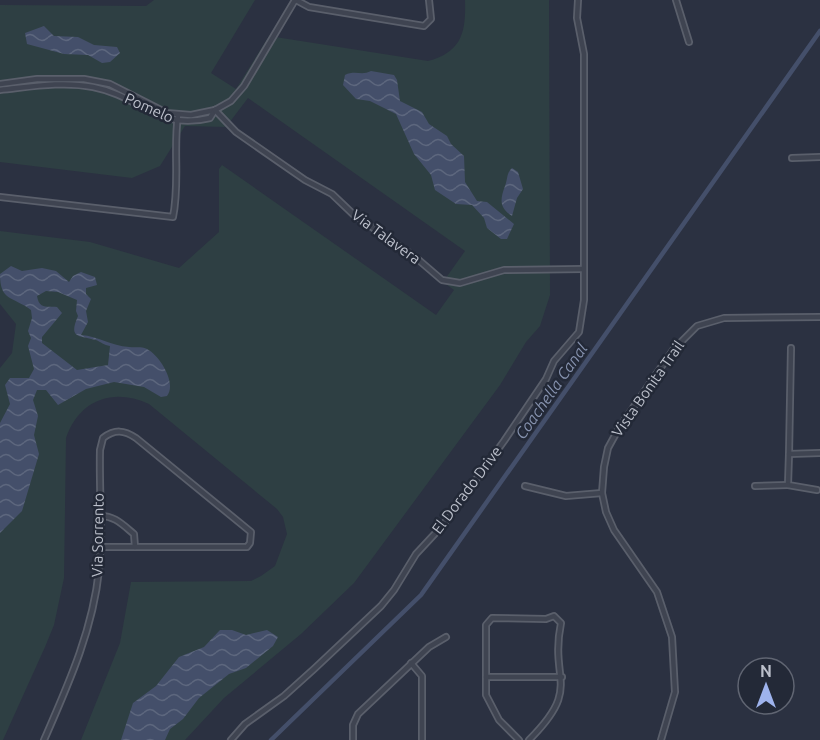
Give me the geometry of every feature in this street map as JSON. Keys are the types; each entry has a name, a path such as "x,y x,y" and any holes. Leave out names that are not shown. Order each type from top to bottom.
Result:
{"street":[{"path":"215,111 231,101 244,86 296,0 309,7 424,26 431,19 429,0"},
{"name":"El Dorado Drive","path":"231,740 245,724 284,696 381,606 416,554 443,525 510,432 554,362 579,332 584,300 584,54 577,18 578,0"},
{"path":"676,0 689,42"},
{"name":"Pomelo","path":"0,84 37,79 99,81 124,91 154,108 178,115 215,111"},
{"name":"Pomelo","path":"0,90 46,85 90,86 122,96 152,113 177,122 210,118 215,111"},
{"name":"Via Talavera","path":"215,111 236,132 305,180 332,194 354,215 414,256 442,280 460,283 504,270 583,269"},
{"path":"0,197 173,217 178,188 178,115"},
{"path":"792,158 820,158"},
{"name":"Vista Bonita Trail","path":"661,740 675,692 672,637 657,592 614,530 602,493 606,458 619,428 686,334 697,326 724,318 820,317"},
{"path":"788,485 791,348"},
{"name":"Via Sorrento","path":"44,740 86,636 99,571 100,450 103,438 110,433 126,431 136,438 248,527 251,537 247,547 135,547"},
{"path":"789,454 820,453"},
{"path":"755,486 788,485 817,490"},
{"path":"525,486 566,496 602,493"},
{"path":"99,516 111,516 121,522 134,534 135,547 99,547"},
{"path":"519,740 490,708 486,695 486,625 490,619 546,619 554,616 560,621 561,693 555,711 529,740"},
{"path":"353,740 353,725 358,714 429,647 446,637"},
{"path":"411,663 422,676 422,740"},
{"path":"486,677 562,677"}],"shaded area":[{"path":"154,0 255,0 211,73 236,89 269,36 428,61 448,52 460,39 463,31 465,0 549,0 550,295 540,326 526,342 500,385 354,583 301,634 224,698 185,740 81,740 120,643 131,582 251,581 275,566 287,534 283,517 277,509 149,404 136,399 110,397 88,406 79,414 66,438 64,578 54,625 3,740 0,740 0,368 12,353 16,324 0,304 0,231 90,242 179,268 219,232 219,169 222,165 436,315 454,290 443,282 465,251 248,98 226,127 185,126 160,166 132,178 0,162 0,5 146,6"}],"water":[{"path":"44,26 54,36 78,37 94,45 117,47 120,53 110,62 102,63 88,55 64,54 27,44 25,33"},
{"path":"371,71 394,75 400,101 422,112 429,124 447,136 451,144 464,156 465,182 477,201 487,202 514,224 507,239 501,239 487,228 484,218 472,205 456,204 435,190 431,175 414,154 396,114 370,101 356,99 343,85 345,75"},
{"path":"512,168 518,172 523,189 517,198 512,216 503,206 502,199 508,174"},
{"path":"11,266 22,271 42,268 56,271 69,282 73,276 81,272 95,277 97,285 86,288 86,294 91,299 86,311 88,322 81,335 122,346 140,347 152,352 166,370 170,391 167,396 161,397 144,387 114,382 86,389 58,405 46,390 37,390 33,400 38,416 34,435 39,454 22,511 0,533 0,423 10,404 5,385 10,378 29,378 34,369 28,346 31,338 28,331 32,318 31,310 5,294 0,274","holes":["46,291 58,292 77,300 78,316 74,329 77,335 110,346 108,365 77,370 42,343 42,337 62,313 57,307 42,305 37,296"]},
{"path":"220,630 232,630 246,635 267,630 278,637 273,646 246,668 229,674 199,698 183,719 170,729 165,740 121,740 133,703 156,686 179,657 204,647"}],"waterway":[{"name":"Coachella Canal","path":"271,740 421,595 820,31"}]}
